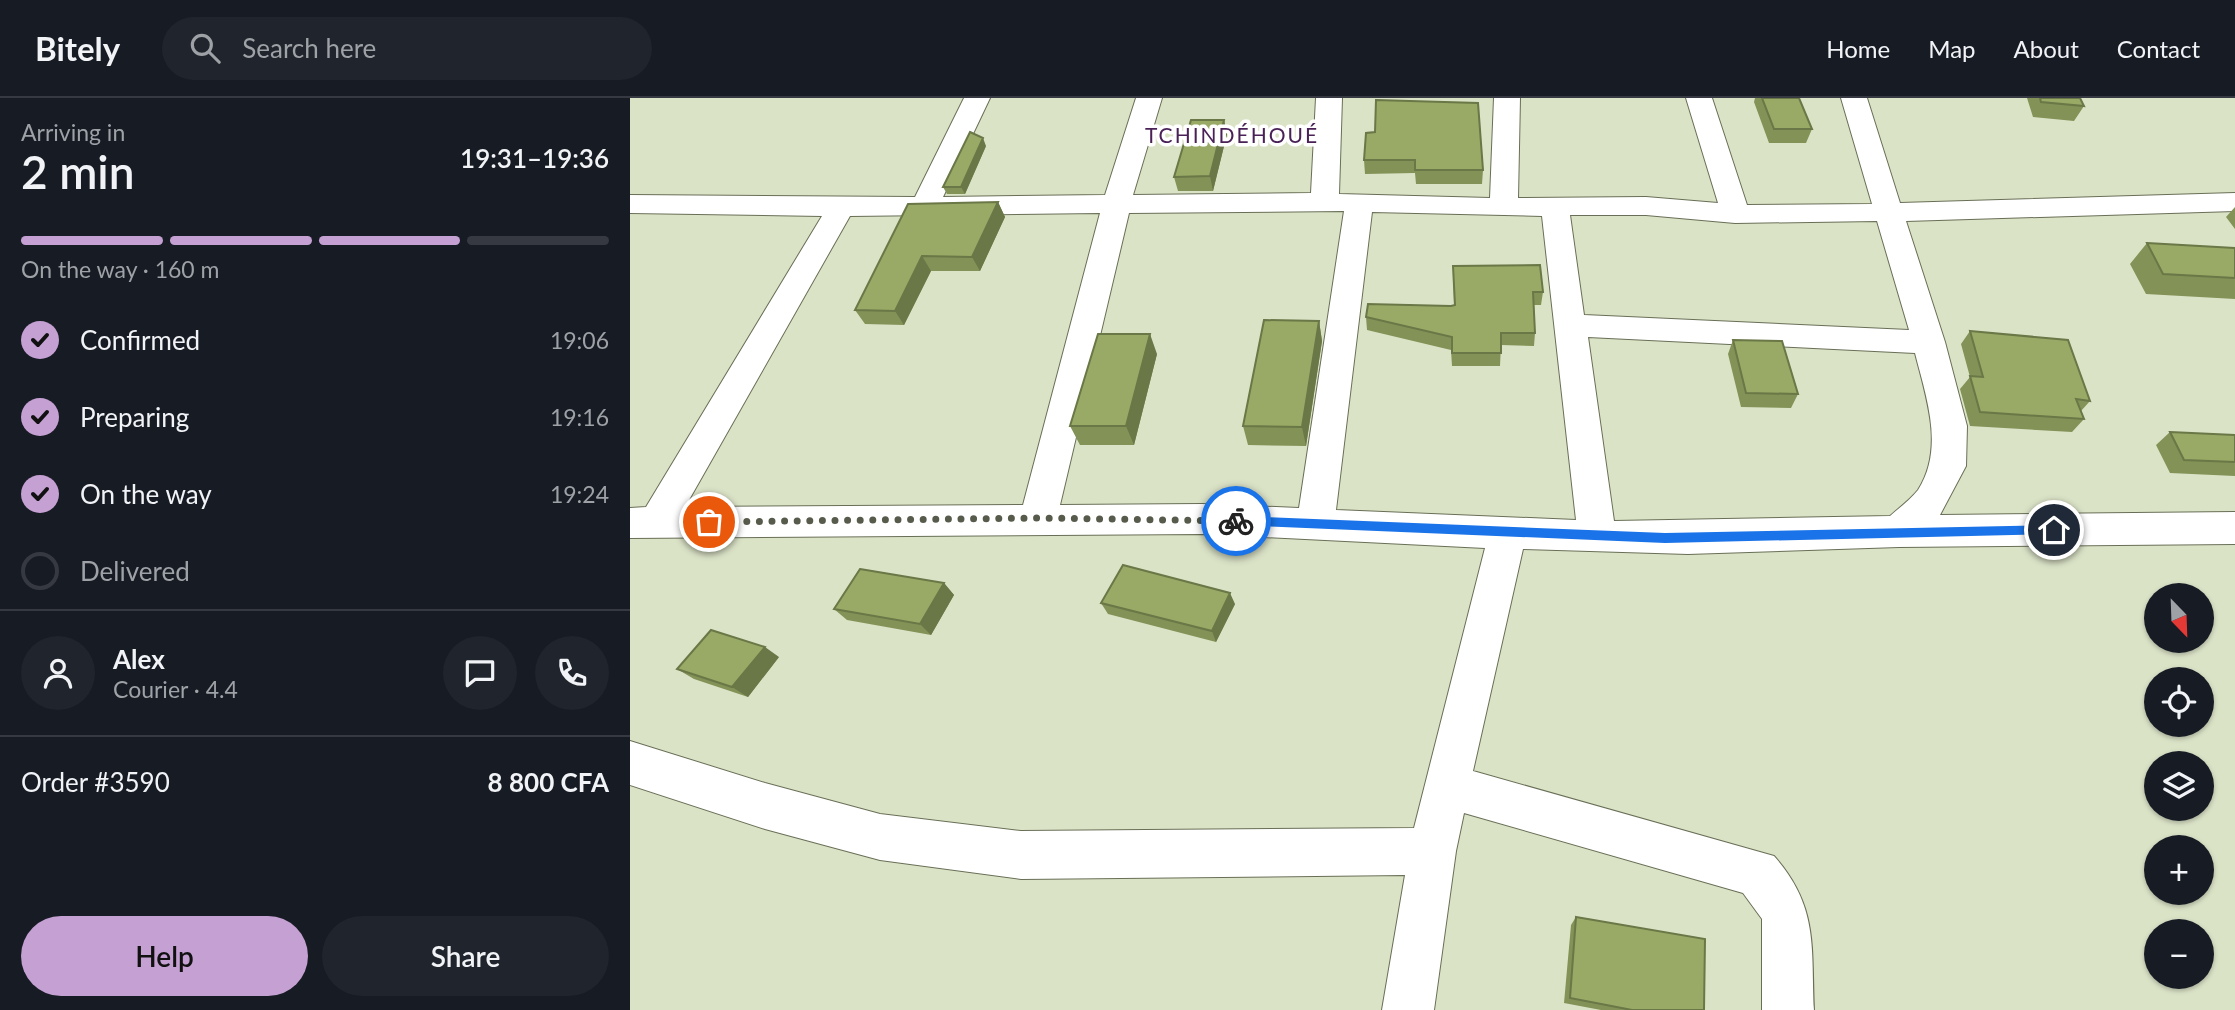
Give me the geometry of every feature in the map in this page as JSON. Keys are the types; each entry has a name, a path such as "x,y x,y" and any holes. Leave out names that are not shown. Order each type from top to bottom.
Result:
{"street":[{"path":"926,204 977,98"},
{"path":"1038,518 1117,203 1149,98"},
{"path":"1325,202 1329,98"},
{"path":"1504,207 1507,98"},
{"path":"1699,98 1735,214"},
{"path":"1854,98 1929,342 1950,426 1948,466 1930,502 1899,531"},
{"path":"630,204 841,207 926,204 1325,202 1555,208 1646,206 1735,214 1889,213 2235,202"},
{"path":"1315,524 1359,203"},
{"path":"643,522 841,207"},
{"path":"1555,208 1597,537"},
{"path":"1570,325 1929,342"},
{"path":"643,522 1202,519 1597,537 1817,536 1899,531 2235,528"},
{"path":"1408,1010 1432,851 1508,531"},
{"path":"630,763 765,806 880,837 1021,855 1432,851"},
{"path":"1448,786 1757,873 1776,895 1786,919 1788,1010"}],"building":[{"path":"1762,98 1799,98 1812,129 1774,129"},
{"path":"2040,98 2080,98 2084,106 2041,102"},
{"path":"1376,100 1478,103 1483,170 1415,170 1415,160 1364,160 1366,133 1375,132"},
{"path":"1191,120 1224,120 1210,176 1174,177"},
{"path":"970,132 983,138 961,187 943,187"},
{"path":"998,202 972,257 922,256 895,311 855,310 908,204"},
{"path":"2147,243 2235,248 2235,278 2163,274"},
{"path":"1540,265 1543,292 1533,292 1535,333 1501,333 1501,353 1452,353 1452,337 1366,317 1368,304 1455,305 1453,266"},
{"path":"1264,320 1319,321 1302,427 1243,426"},
{"path":"1970,331 2068,340 2090,401 2076,399 2084,419 1980,412 1970,376 1983,377"},
{"path":"1098,334 1150,334 1126,426 1070,426"},
{"path":"1733,340 1782,341 1798,394 1746,393"},
{"path":"2170,432 2235,435 2235,462 2184,460"},
{"path":"1123,565 1230,593 1212,631 1101,603"},
{"path":"860,569 944,583 920,624 834,609"},
{"path":"711,630 765,647 732,687 677,669"},
{"path":"1576,917 1705,939 1704,1010 1632,1010 1570,998"}],"way so far":[{"path":"709,522 1038,518 1236,521"}],"district":[{"name":"TCHINDÉHOUÉ","path":"1232,136"}],"route":[{"path":"1236,521 1665,538 1817,536 1899,531 2054,530"}]}
